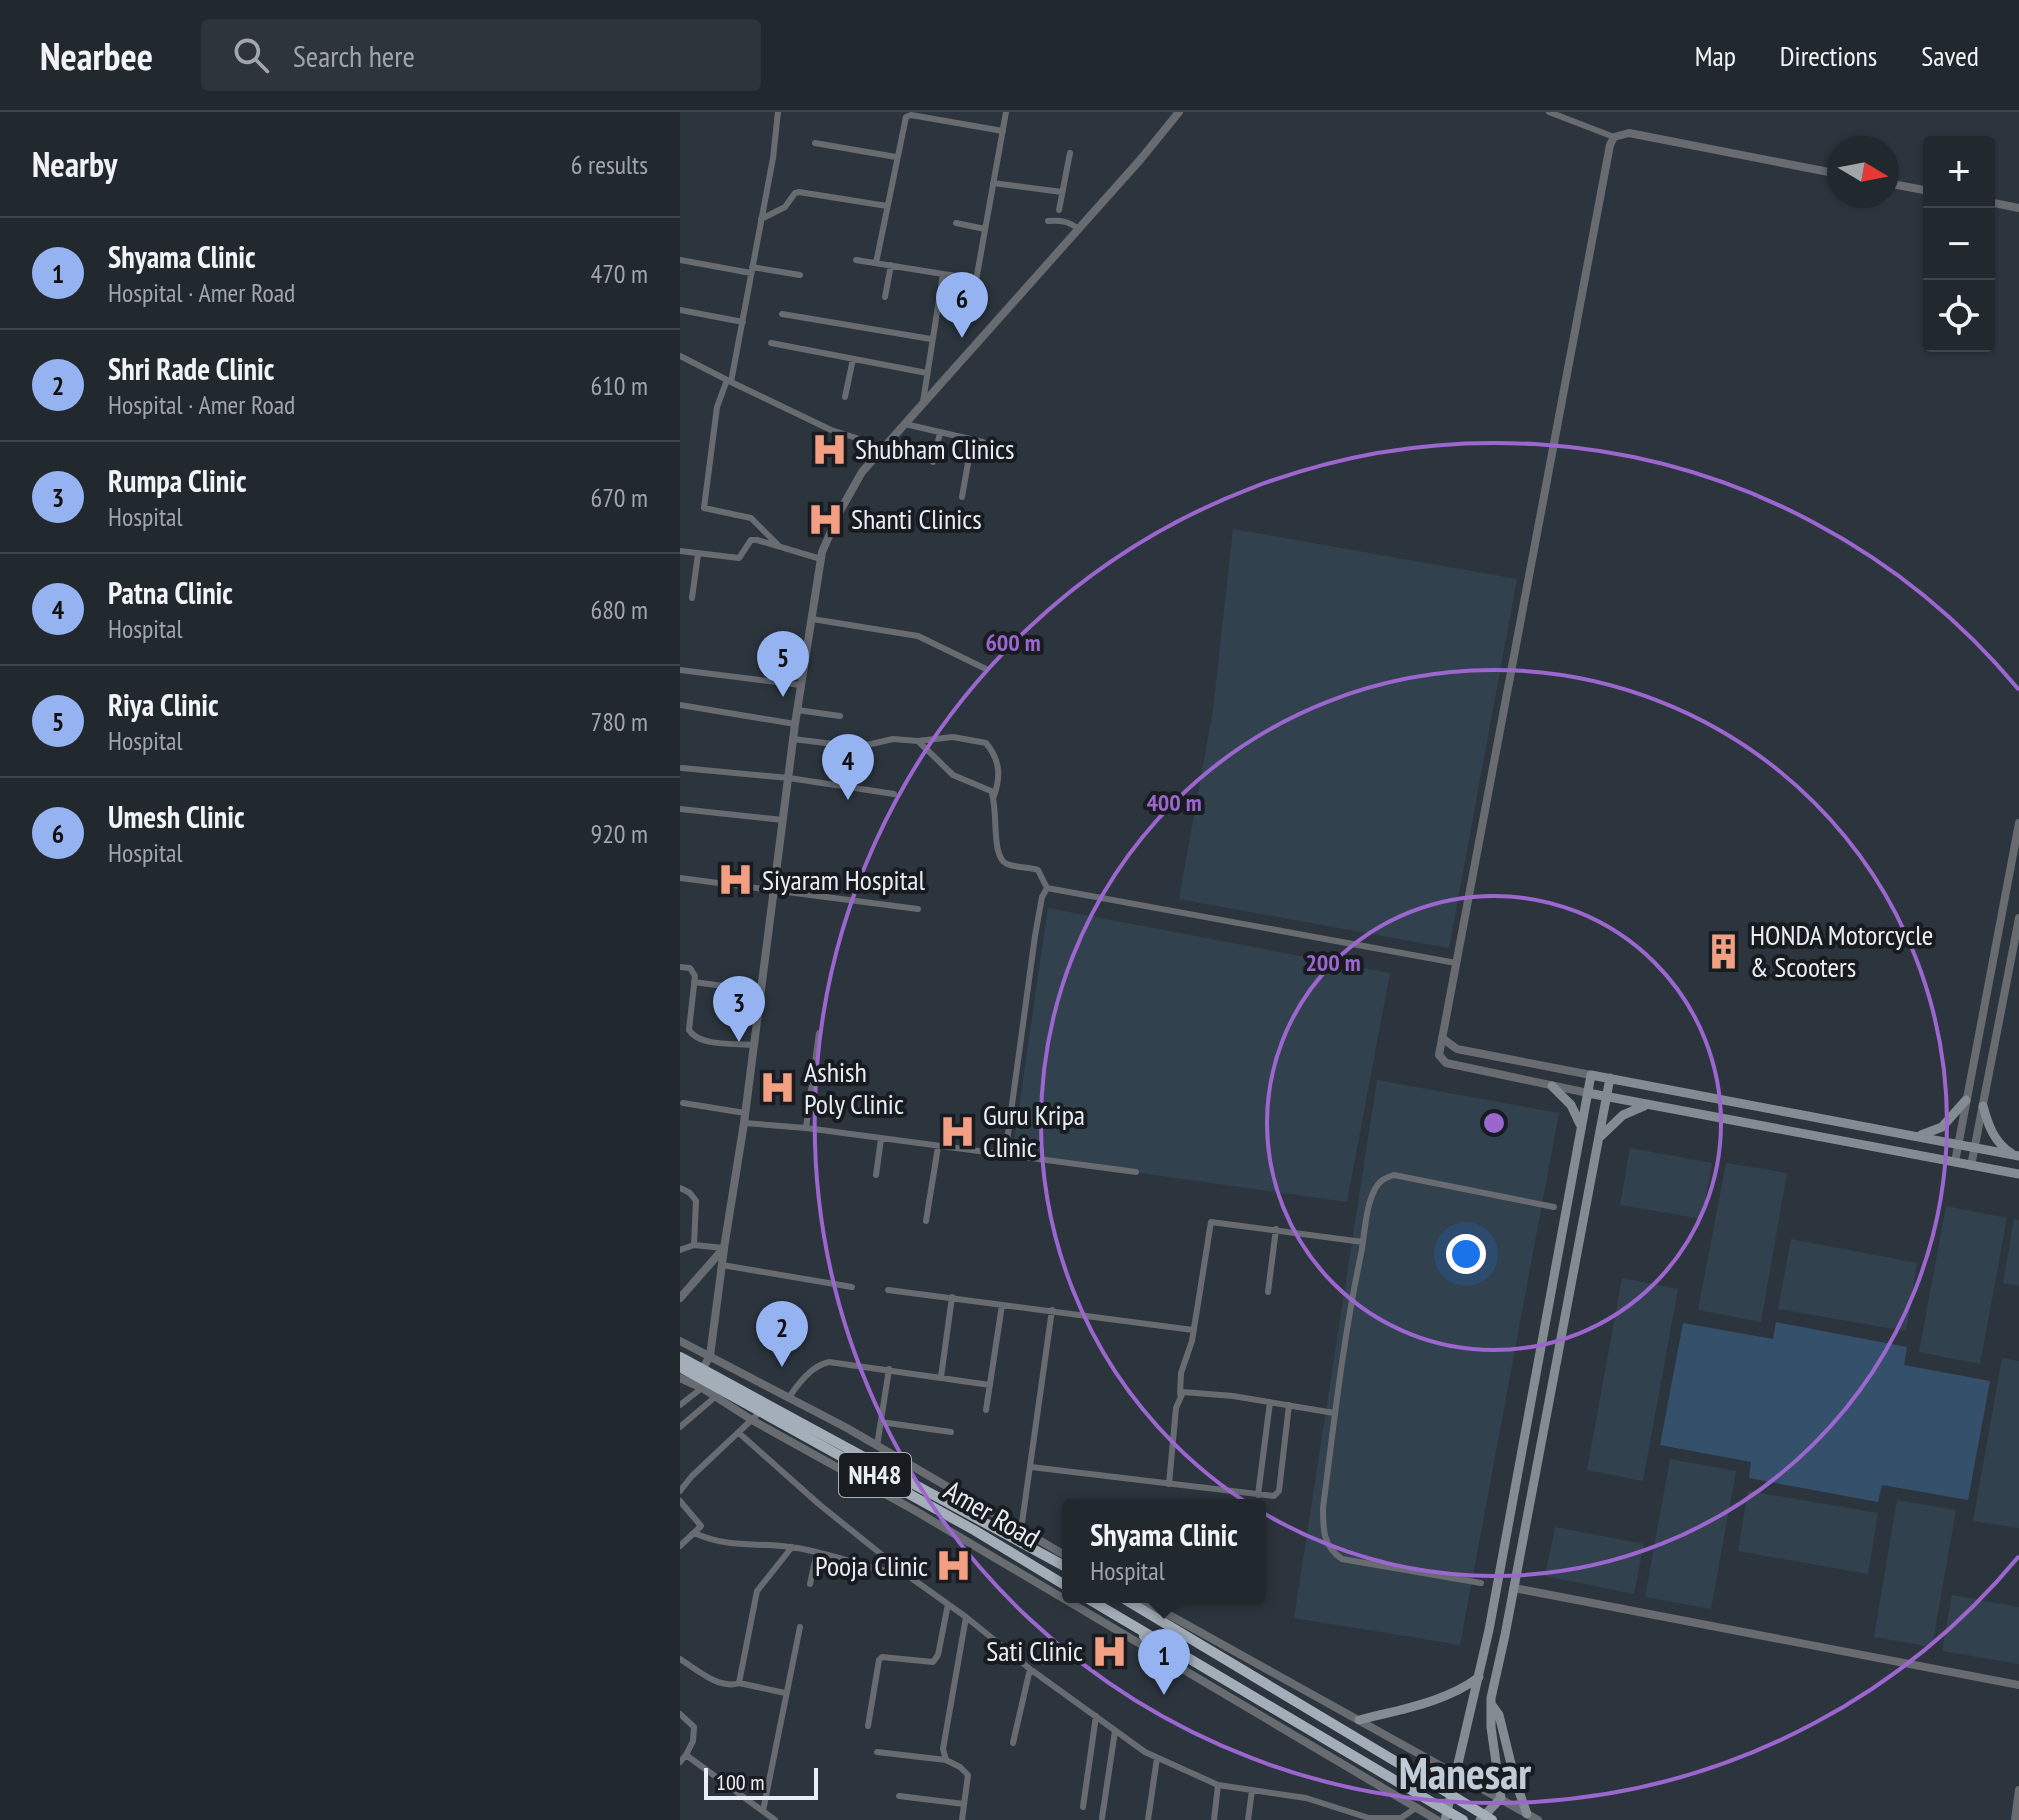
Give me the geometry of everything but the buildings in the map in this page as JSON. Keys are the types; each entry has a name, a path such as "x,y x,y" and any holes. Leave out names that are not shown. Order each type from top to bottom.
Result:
{"highway":[{"name":"Amer Road","path":"680,1357 1062,1565"},
{"name":"Amer Road","path":"680,1367 1062,1583"},
{"path":"1022,1574 1027,1562"},
{"path":"1095,1603 1463,1820"},
{"path":"1131,1603 1492,1820"},
{"path":"1136,1628 1161,1656"}],"main road":[{"path":"1445,1820 1479,1677 1591,1075 2019,1156"},
{"path":"1480,1820 1501,1798 1491,1727 1491,1704 1610,1078"},
{"path":"1552,1086 1571,1105 1579,1119 1581,1132"},
{"path":"1588,1093 2019,1174"},
{"path":"1913,1136 1942,1127 1966,1100"},
{"path":"1599,1139 1623,1115 1637,1107 1651,1105"},
{"path":"1983,1106 1988,1125 1999,1143 2019,1156"},
{"path":"1568,1203 1586,1206"},
{"path":"1359,1720 1434,1699 1460,1689 1479,1677"},
{"path":"1491,1704 1499,1715 1526,1817"}],"street":[{"path":"778,112 743,322 729,381 717,407 704,508 751,518 779,546"},
{"path":"856,260 976,279 1006,112"},
{"path":"703,1368 710,1356 795,724 821,559 840,511 862,472 1179,112"},
{"path":"1549,112 1614,137 1629,133 1645,135 1827,172"},
{"path":"876,263 906,117 911,115 1003,131"},
{"path":"1588,1093 1446,1063 1439,1055 1599,195 1614,137"},
{"path":"815,143 896,157"},
{"path":"1059,210 1070,153"},
{"path":"993,183 1062,192"},
{"path":"1899,185 1923,190"},
{"path":"761,219 785,207 799,192 887,206"},
{"path":"1995,203 2019,208"},
{"path":"1048,221 1059,220 1078,229"},
{"path":"957,222 985,227"},
{"path":"680,260 800,275"},
{"path":"885,297 891,265"},
{"path":"923,403 943,274"},
{"path":"680,310 743,322"},
{"path":"782,314 931,339"},
{"path":"771,343 927,373"},
{"path":"680,356 831,430 885,447"},
{"path":"845,397 853,359"},
{"path":"905,424 983,442"},
{"path":"933,462 940,433"},
{"path":"962,497 972,440"},
{"path":"680,551 739,558 754,540 821,559"},
{"path":"692,598 698,554"},
{"path":"812,619 918,636 986,669"},
{"path":"680,670 801,685"},
{"path":"680,705 795,724"},
{"path":"797,710 840,716"},
{"path":"793,739 858,747 893,739 918,741 943,737 986,743 999,769 994,796 998,855 1001,861 1038,870 1047,888"},
{"path":"918,741 953,775 987,789 994,796"},
{"path":"682,768 789,778 894,794"},
{"path":"680,809 783,820"},
{"path":"1955,1162 2019,823"},
{"path":"680,878 918,909"},
{"path":"1047,888 1456,963"},
{"path":"1005,1156 1035,936 1042,897 1047,888"},
{"path":"1971,1166 2017,941 2019,918"},
{"path":"680,967 693,971 691,1035 702,1040 753,1045"},
{"path":"694,982 731,987"},
{"path":"806,1128 819,1033"},
{"path":"1442,1038 1457,1049 1591,1075"},
{"path":"683,1103 744,1118 806,1128 1136,1172"},
{"path":"876,1175 881,1139"},
{"path":"926,1221 938,1147"},
{"path":"1481,1583 1342,1559 1333,1553 1323,1532 1341,1357 1363,1242 1375,1190 1383,1178 1394,1175 1554,1207"},
{"path":"680,1188 690,1193 696,1201 694,1245"},
{"path":"1169,1484 1181,1373 1190,1350 1210,1224 1221,1222 1363,1242"},
{"path":"1268,1292 1276,1229"},
{"path":"680,1250 694,1245 724,1248"},
{"path":"680,1298 724,1248"},
{"path":"722,1265 852,1287"},
{"path":"888,1290 1193,1330"},
{"path":"941,1377 952,1297"},
{"path":"986,1410 1002,1305"},
{"path":"1021,1530 1052,1310"},
{"path":"680,1341 789,1397 1062,1554"},
{"path":"789,1397 801,1381 822,1363 841,1362 990,1385"},
{"path":"877,1446 889,1369"},
{"path":"680,1378 1062,1598"},
{"path":"680,1405 702,1388"},
{"path":"1180,1394 1197,1392 1334,1413"},
{"path":"680,1427 715,1397"},
{"path":"1258,1495 1270,1402"},
{"path":"1031,1467 1274,1496 1279,1491 1289,1405"},
{"path":"680,1491 761,1411"},
{"path":"881,1422 951,1432"},
{"path":"739,1433 820,1505 907,1575 966,1617 1030,1669 1157,1758 1218,1785 1306,1798 1369,1818 1401,1818 1417,1807"},
{"path":"680,1501 700,1524 700,1528 680,1546"},
{"path":"694,1533 726,1544 792,1547 907,1575"},
{"path":"739,1683 757,1591 792,1547"},
{"path":"810,1584 817,1552"},
{"path":"1514,1588 2019,1685"},
{"path":"1071,1603 1437,1820"},
{"path":"1148,1603 1457,1773 1501,1798 1526,1817 1538,1820"},
{"path":"868,1726 879,1660 892,1656 933,1662 938,1655 948,1604"},
{"path":"946,1760 943,1749 966,1617"},
{"path":"763,1811 800,1627"},
{"path":"680,1659 725,1685 739,1683 785,1693"},
{"path":"1013,1743 1030,1669"},
{"path":"680,1714 694,1727 693,1741 680,1762"},
{"path":"1083,1807 1096,1716"},
{"path":"1102,1818 1115,1731"},
{"path":"877,1752 946,1760 963,1769 968,1775 962,1820"},
{"path":"686,1755 772,1819"},
{"path":"1148,1820 1157,1758"},
{"path":"1214,1820 1218,1785"},
{"path":"1248,1820 1252,1790"},
{"path":"2015,1820 2019,1790"},
{"path":"899,1796 964,1804"}],"shaded area":[{"path":"1233,529 1517,579 1449,948 1179,899 1213,710"},
{"path":"1048,908 1390,973 1347,1202 1012,1155"},
{"path":"1377,1080 1559,1113 1460,1645 1294,1618"},
{"path":"1630,1148 1712,1163 1702,1219 1620,1205"},
{"path":"1726,1163 1787,1173 1761,1322 1698,1310"},
{"path":"1946,1206 2007,1218 1980,1364 1919,1352"},
{"path":"2014,1219 2019,1220 2019,1286 2003,1283"},
{"path":"1791,1239 1917,1263 1906,1331 1778,1309"},
{"path":"1622,1278 1678,1289 1643,1481 1587,1470"},
{"path":"1776,1322 1907,1347 1904,1365 1990,1381 1968,1500 1882,1485 1878,1502 1749,1478 1751,1462 1660,1445 1683,1323 1773,1339"},
{"path":"2002,1358 2019,1361 2019,1528 1973,1521"},
{"path":"1670,1459 1736,1471 1711,1609 1645,1597"},
{"path":"1748,1491 1878,1513 1868,1574 1738,1551"},
{"path":"1897,1500 1956,1510 1932,1647 1874,1637"},
{"path":"1555,1527 1644,1544 1634,1594 1545,1576"},
{"path":"1952,1595 2019,1607 2019,1664 1942,1651"}],"place":[{"name":"Umesh Clinic","path":"962,338"},
{"name":"Shubham Clinics","path":"829,449"},
{"name":"Shanti Clinics","path":"825,519"},
{"name":"Riya Clinic","path":"783,697"},
{"name":"Patna Clinic","path":"848,800"},
{"name":"Siyaram Hospital","path":"736,880"},
{"name":"HONDA Motorcycle & Scooters","path":"1724,951"},
{"name":"Rumpa Clinic","path":"739,1042"},
{"name":"Ashish Poly Clinic","path":"778,1088"},
{"name":"Guru Kripa Clinic","path":"957,1131"},
{"name":"Shri Rade Clinic","path":"782,1367"},
{"name":"Pooja Clinic","path":"954,1566"},
{"name":"Sati Clinic","path":"1109,1651"},
{"name":"Shyama Clinic","path":"1164,1695"}],"district":[{"name":"Manesar","path":"1465,1774"}]}
